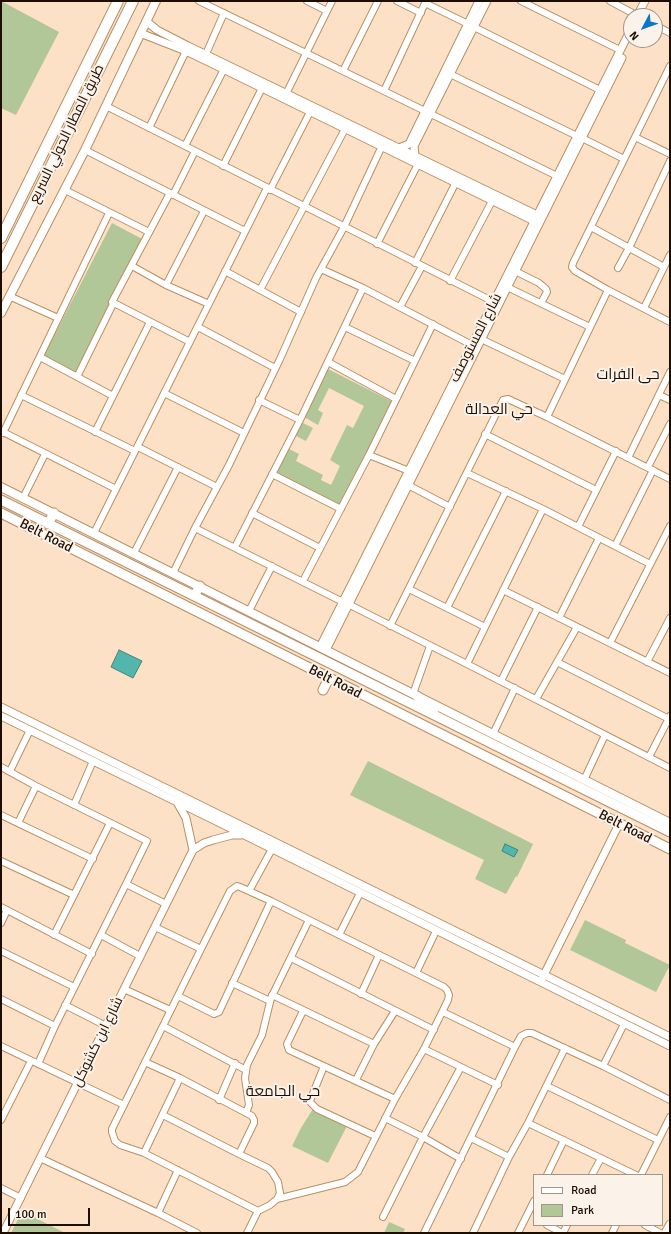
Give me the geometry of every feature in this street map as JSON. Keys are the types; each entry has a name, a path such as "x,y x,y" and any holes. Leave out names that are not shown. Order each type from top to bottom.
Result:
{"highway":[{"name":"طريق المطار الحولي السريع","path":"1,238 118,1"},
{"name":"طريق المطار الحولي السريع","path":"1,267 133,1"},
{"path":"113,11 117,17 125,17"},
{"path":"105,28 112,27 116,31 116,35"}],"main road":[{"path":"1,313 85,150 156,1"},
{"path":"1,486 584,780 668,827"},
{"name":"Belt Road","path":"1,500 532,765 668,827"},
{"name":"Belt Road","path":"1,513 670,849"},
{"path":"48,524 54,513"},
{"path":"194,596 200,586"},
{"path":"243,635 251,632 251,626 248,624"},
{"path":"264,646 262,643 262,638 264,635 270,634"},
{"path":"323,690 329,678"},
{"path":"415,695 441,719"},
{"path":"526,777 531,777 535,772 532,765"},
{"path":"548,788 545,783 546,779 553,775"}],"street":[{"path":"199,1 211,4 224,13 557,176"},
{"path":"307,1 328,11"},
{"path":"286,94 332,1"},
{"path":"344,71 378,1"},
{"path":"397,1 421,13"},
{"path":"428,112 450,74 471,25 479,1"},
{"path":"415,156 411,145 471,25 486,1"},
{"path":"521,1 620,50"},
{"path":"610,1 623,8"},
{"path":"384,91 426,2 600,90"},
{"path":"206,54 224,13"},
{"path":"146,21 157,30 206,54 224,69 310,112 399,148 494,198 536,218"},
{"path":"154,38 154,33 157,30"},
{"path":"140,33 216,62 286,94 382,146 456,182 494,198"},
{"name":"شارع المستوصف","path":"590,116 600,90 623,44"},
{"name":"شارع المستوصف","path":"323,648 389,517 409,471 481,339 515,272 579,137 626,48"},
{"path":"149,128 186,51"},
{"path":"670,66 572,267 575,271 608,290 670,322"},
{"path":"185,146 224,69"},
{"path":"450,74 624,159"},
{"path":"664,78 670,81"},
{"path":"223,166 262,88"},
{"path":"106,106 494,302"},
{"path":"94,533 245,231 310,112"},
{"path":"260,290 346,126"},
{"path":"635,137 670,154"},
{"path":"399,148 411,145"},
{"path":"173,573 244,433 321,269 344,227 382,146"},
{"path":"85,150 245,231"},
{"path":"77,377 113,304 112,302 195,151"},
{"path":"618,268 670,161"},
{"path":"377,244 418,164"},
{"name":"شارع المستوصف","path":"389,517 408,485 461,374 472,345 557,176 566,164"},
{"path":"415,263 456,182"},
{"path":"65,190 150,232"},
{"path":"450,280 494,198"},
{"path":"166,285 204,211"},
{"path":"109,213 40,357 2,432 116,489"},
{"path":"591,227 664,268"},
{"path":"644,308 670,255"},
{"path":"132,266 166,285 209,304"},
{"path":"400,307 422,266"},
{"path":"321,269 363,288 472,345"},
{"path":"225,271 301,312"},
{"path":"515,272 539,283 546,288 547,292 541,303"},
{"path":"507,287 590,327"},
{"path":"235,547 300,420 363,288"},
{"path":"547,417 608,290"},
{"path":"9,296 58,318"},
{"path":"113,304 190,342"},
{"path":"95,432 150,322"},
{"path":"303,581 369,454 433,324"},
{"path":"345,326 415,361"},
{"path":"198,327 275,368"},
{"path":"481,339 565,379"},
{"path":"40,357 113,396"},
{"path":"328,362 396,399"},
{"path":"628,458 670,372"},
{"path":"164,393 244,433"},
{"path":"20,395 95,432 178,467 217,487"},
{"path":"659,395 670,400"},
{"path":"390,626 503,400 508,399 547,417 670,479"},
{"path":"259,400 300,420"},
{"path":"615,546 670,424"},
{"path":"485,434 596,490"},
{"path":"578,527 616,451"},
{"path":"23,498 45,454"},
{"path":"369,454 409,471"},
{"path":"134,553 178,467"},
{"path":"467,473 543,509 650,564"},
{"path":"272,474 341,509"},
{"path":"408,485 450,507"},
{"path":"447,608 506,491"},
{"path":"467,664 543,509"},
{"path":"252,514 320,548"},
{"path":"610,643 670,527"},
{"path":"195,528 515,688 670,768"},
{"path":"559,618 599,538"},
{"path":"249,611 272,566"},
{"path":"409,589 485,628"},
{"path":"503,590 670,674"},
{"path":"501,681 538,607"},
{"path":"647,662 670,618"},
{"path":"536,699 577,627"},
{"path":"415,695 430,646"},
{"path":"557,662 669,718 649,757"},
{"path":"493,734 515,688"},
{"path":"1,707 93,761 272,849 325,871 360,893 670,1046"},
{"path":"1,716 30,730 63,742 325,871 544,975 670,1037"},
{"path":"10,771 30,730"},
{"path":"584,780 605,734"},
{"path":"74,805 93,761"},
{"path":"1,767 147,841 92,954 65,1005 38,1064"},
{"path":"18,823 36,786"},
{"path":"176,801 186,818 193,850 204,843 225,836 244,835"},
{"path":"1,815 93,859"},
{"path":"54,934 110,823"},
{"path":"540,982 619,824"},
{"path":"249,891 272,849"},
{"name":"شارع ابن كشوكل","path":"3,1233 193,850"},
{"path":"1,861 74,895"},
{"path":"126,884 166,904"},
{"path":"258,1211 144,1153 120,1145 113,1139 112,1129 200,949 232,889 239,886 444,987 447,990 449,998 434,1030 395,1099 358,1172 345,1182 277,1199"},
{"path":"340,935 360,893"},
{"path":"178,996 214,1014 217,1014 220,1011 271,901"},
{"path":"1,907 92,954"},
{"path":"1,923 7,910"},
{"path":"246,1113 249,1105 245,1078 246,1070 262,1035 271,998 310,920"},
{"path":"155,927 200,949"},
{"path":"416,973 436,931"},
{"path":"101,935 140,956"},
{"path":"1,951 74,988"},
{"path":"361,994 379,955"},
{"path":"291,958 434,1030"},
{"path":"232,983 303,1011 374,1044"},
{"path":"124,989 170,1010"},
{"path":"1,999 55,1026"},
{"path":"65,1005 106,1026"},
{"path":"303,1011 288,1043 287,1047 290,1051 395,1099"},
{"path":"356,1080 374,1044 395,1011"},
{"path":"443,1012 515,1047"},
{"path":"603,1066 624,1024"},
{"path":"163,1026 246,1070"},
{"path":"424,1233 521,1036 527,1033 532,1033 603,1066 670,1100"},
{"path":"1,1046 124,1105"},
{"path":"474,1233 509,1157 528,1123 565,1048"},
{"path":"424,1049 498,1085"},
{"path":"1,1120 31,1061"},
{"path":"145,1062 180,1078 219,1100 252,1116 254,1122 239,1154"},
{"path":"219,1100 235,1063"},
{"path":"324,1066 310,1101 311,1103 317,1109 376,1136"},
{"path":"383,1217 423,1137 461,1067"},
{"path":"144,1153 180,1078"},
{"path":"547,1086 658,1140"},
{"path":"163,1115 263,1165 272,1172 278,1182 280,1193 277,1199 270,1205 258,1211 248,1233"},
{"path":"641,1174 670,1117"},
{"path":"385,1118 423,1137 461,1159"},
{"path":"528,1123 634,1174"},
{"path":"471,1138 509,1157"},
{"path":"547,1174 564,1140"},
{"path":"40,1158 198,1233"},
{"path":"593,1174 601,1158"},
{"path":"158,1213 178,1170"},
{"path":"1,1188 21,1198"},
{"path":"518,1233 533,1203"},
{"path":"527,1215 533,1218"},
{"path":"665,1233 670,1224"},
{"path":"549,1226 563,1233"},
{"path":"647,1226 660,1233"}],"green space":[{"path":"1,1 59,32 16,115 1,108"},
{"path":"112,223 144,240 75,374 43,357"},
{"path":"328,369 393,402 340,506 275,472 287,448 299,454 296,461 323,475 321,480 331,485 340,466 330,460 347,425 353,428 364,406 329,388 318,410 323,413 318,425 304,417"},
{"path":"301,422 313,428 306,441 294,435"},
{"path":"368,761 533,844 517,877 516,876 506,894 475,879 484,860 350,795"},
{"path":"585,920 626,940 625,943 670,965 656,992 570,950"},
{"path":"314,1107 348,1124 328,1163 292,1146"},
{"path":"22,1211 65,1233 11,1233"},
{"path":"389,1222 405,1229 403,1233 384,1233"}],"water":[{"path":"119,650 142,661 133,678 111,667"},
{"path":"505,844 518,850 514,857 502,851"}],"district":[{"name":"حی الفرات","path":"628,375"},
{"name":"حي العدالة","path":"499,410"},
{"name":"حي الجامعة","path":"283,1092"}]}
